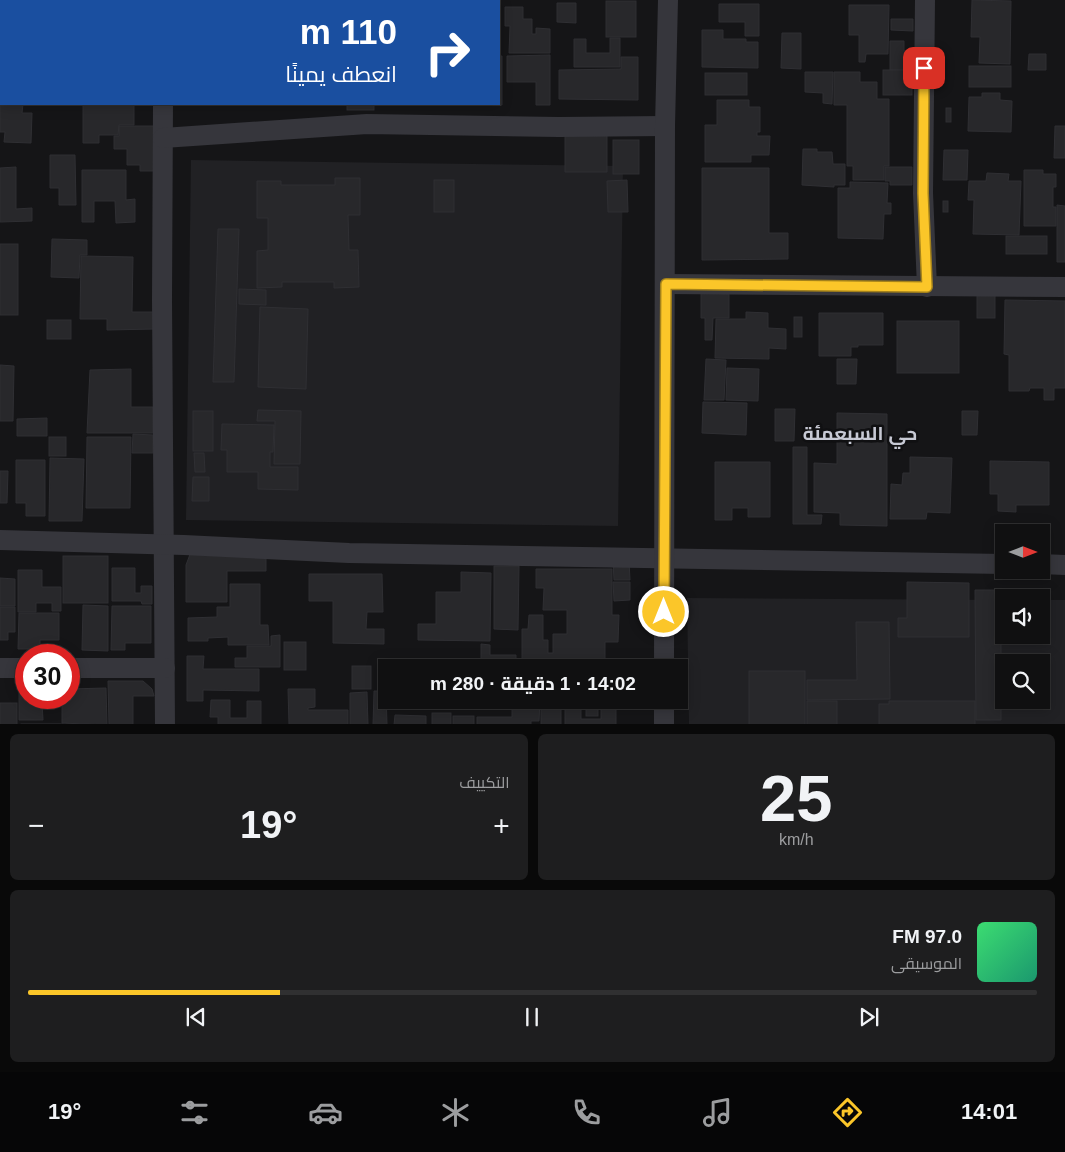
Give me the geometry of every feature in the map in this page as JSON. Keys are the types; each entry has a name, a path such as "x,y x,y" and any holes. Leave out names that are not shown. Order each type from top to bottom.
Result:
{"street":[{"path":"664,659 665,126 668,0"},
{"path":"925,0 923,193 927,287"},
{"path":"163,105 162,300 165,724"},
{"path":"163,138 367,124 559,127 665,126"},
{"path":"666,284 1065,287"},
{"path":"0,540 350,553 995,564"},
{"path":"1050,564 1065,565"},
{"path":"0,668 15,668"},
{"path":"80,668 165,668"},
{"path":"664,709 664,724"}],"shaded area":[{"path":"191,160 623,166 618,526 186,520"},
{"path":"687,598 995,600 995,644 1050,644 1050,600 1065,600 1065,724 689,724"}],"building":[{"path":"972,0 1011,1 1010,64 979,63 980,37 971,37"},
{"path":"606,1 636,1 636,37 606,37"},
{"path":"557,3 576,3 576,23 557,22"},
{"path":"719,4 759,4 759,36 745,36 745,22 719,22"},
{"path":"849,5 889,5 888,54 866,54 865,62 859,62 859,35 849,35"},
{"path":"505,7 523,7 523,19 532,19 532,34 536,34 536,28 550,29 550,53 509,53 510,26 505,26"},
{"path":"891,19 913,19 913,31 891,30"},
{"path":"702,30 723,30 723,39 746,39 746,42 758,42 758,68 702,67"},
{"path":"782,33 801,33 801,69 781,68"},
{"path":"610,38 620,38 620,67 574,67 574,39 586,39 586,53 610,53"},
{"path":"890,41 904,41 904,51 912,51 912,70 890,70"},
{"path":"1029,54 1046,54 1046,70 1028,70"},
{"path":"550,55 550,105 536,105 536,82 507,82 507,56"},
{"path":"500,56 502,56 502,105 500,105"},
{"path":"621,57 638,57 638,100 559,99 559,70 621,69"},
{"path":"969,66 1011,66 1011,87 969,87"},
{"path":"883,70 912,70 912,95 883,95"},
{"path":"805,72 833,72 832,104 823,103 823,93 805,92"},
{"path":"834,72 860,72 860,82 877,82 877,99 889,99 889,166 884,166 884,180 853,180 853,166 847,166 847,105 834,105"},
{"path":"705,73 747,73 747,95 705,95"},
{"path":"982,93 1000,93 1000,100 1012,101 1011,132 968,131 969,97 982,97"},
{"path":"717,100 749,100 749,107 760,107 760,132 757,132 757,136 770,136 769,155 751,155 751,162 705,162 705,125 717,125"},
{"path":"0,105 23,105 22,113 32,113 31,143 4,142 5,132 0,132"},
{"path":"83,105 134,105 134,125 119,125 118,135 99,135 99,143 83,143"},
{"path":"347,105 374,105 374,110 347,110"},
{"path":"946,108 951,108 951,122 946,122"},
{"path":"119,126 154,126 158,171 140,171 140,165 127,165 127,149 114,149 114,136 119,136"},
{"path":"1055,126 1065,126 1065,158 1054,158"},
{"path":"607,134 607,172 565,172 565,135"},
{"path":"613,140 639,140 639,174 613,174"},
{"path":"803,149 817,149 817,152 832,152 833,164 845,164 845,185 834,185 834,187 802,185"},
{"path":"944,150 968,150 967,180 943,180"},
{"path":"50,155 75,155 76,205 59,205 59,188 50,188"},
{"path":"16,167 16,209 32,208 32,221 0,222 0,168"},
{"path":"885,167 912,167 912,185 890,185 890,181 885,181"},
{"path":"702,168 769,168 769,233 788,233 788,259 702,260"},
{"path":"82,170 126,170 126,200 135,199 135,222 116,223 115,201 94,201 94,222 82,222"},
{"path":"1024,170 1043,170 1043,174 1056,174 1056,187 1053,187 1053,207 1056,207 1056,226 1024,226"},
{"path":"987,173 1009,174 1008,181 1021,181 1019,235 973,234 974,200 968,200 969,181 986,181"},
{"path":"335,178 360,178 360,215 348,215 349,250 358,250 359,287 334,288 334,282 282,282 282,287 257,288 257,251 268,250 268,218 257,218 257,181 281,181 281,185 335,185"},
{"path":"434,180 454,180 454,212 434,212"},
{"path":"627,180 628,212 608,212 607,181"},
{"path":"850,182 888,183 887,203 891,203 891,214 884,214 883,239 838,238 838,188 850,188"},
{"path":"943,201 948,201 948,212 943,212"},
{"path":"1057,205 1065,206 1065,262 1057,262"},
{"path":"218,229 239,229 234,382 213,382"},
{"path":"1006,236 1047,236 1047,254 1006,254"},
{"path":"52,239 87,240 87,255 80,255 79,278 51,277"},
{"path":"0,244 18,244 18,315 0,315"},
{"path":"81,256 133,257 132,312 155,312 155,329 107,330 107,319 80,319"},
{"path":"239,289 266,290 266,305 239,304"},
{"path":"701,293 729,294 729,318 713,318 712,340 705,340 705,318 701,318"},
{"path":"977,293 995,293 995,318 977,318"},
{"path":"1005,300 1065,301 1065,388 1054,388 1054,400 1044,400 1044,388 1030,388 1029,391 1009,391 1009,355 1004,354"},
{"path":"260,307 308,309 306,389 258,387"},
{"path":"746,312 768,313 768,328 786,329 786,349 769,348 769,359 715,358 716,319 746,319"},
{"path":"819,313 883,313 883,345 858,345 858,347 851,347 851,356 819,356"},
{"path":"794,317 802,317 802,337 794,337"},
{"path":"47,320 71,320 71,339 47,339"},
{"path":"897,321 959,321 959,373 897,373"},
{"path":"706,359 726,360 724,400 704,400"},
{"path":"837,359 857,359 856,384 837,384"},
{"path":"0,365 14,366 13,421 0,421"},
{"path":"727,368 759,369 758,401 726,400"},
{"path":"131,369 131,407 153,407 153,433 87,433 90,370"},
{"path":"703,402 747,403 746,435 702,433"},
{"path":"775,409 795,409 794,441 775,441"},
{"path":"258,410 301,411 300,464 274,464 275,421 257,421"},
{"path":"193,411 213,411 213,451 193,451"},
{"path":"962,411 978,411 977,435 962,435"},
{"path":"837,413 887,414 887,526 840,525 840,513 814,512 814,463 837,464"},
{"path":"47,418 47,436 17,436 17,419"},
{"path":"222,424 274,425 273,452 270,452 270,467 298,467 298,490 258,489 258,472 227,472 227,450 221,450"},
{"path":"133,434 153,435 153,453 132,453"},
{"path":"49,437 66,437 66,456 49,456"},
{"path":"87,437 131,437 130,508 86,508"},
{"path":"793,447 807,447 807,515 822,515 821,524 793,524"},
{"path":"194,453 204,453 205,472 195,472"},
{"path":"910,457 952,458 950,513 927,512 926,519 890,519 891,484 902,485 903,473 910,473"},
{"path":"50,458 84,459 82,521 49,521"},
{"path":"16,460 45,460 45,516 26,516 26,503 16,503"},
{"path":"990,461 1049,462 1049,505 1016,505 1016,512 998,511 998,494 990,494"},
{"path":"715,462 770,462 770,517 748,517 748,508 732,508 732,520 715,520"},
{"path":"0,471 8,471 7,503 0,503"},
{"path":"193,477 209,477 209,501 192,501"},
{"path":"192,549 266,550 266,571 227,571 227,602 186,602 186,565"},
{"path":"63,556 108,556 108,603 63,603"},
{"path":"629,561 630,580 614,580 613,562"},
{"path":"494,566 519,566 518,630 494,629"},
{"path":"112,568 135,568 135,593 141,593 141,586 152,586 152,604 142,604 141,601 112,601"},
{"path":"536,569 612,569 612,615 619,615 618,642 605,642 605,659 522,659 522,629 528,629 529,615 543,615 543,640 548,640 548,653 553,653 553,634 567,634 567,610 543,610 544,588 536,588"},
{"path":"18,570 42,570 42,587 61,587 61,611 52,611 52,603 36,603 36,612 18,612"},
{"path":"461,572 491,573 490,641 418,640 418,624 436,624 436,592 461,592"},
{"path":"309,574 382,574 383,612 367,612 366,629 384,629 384,644 333,643 333,601 309,601"},
{"path":"0,578 15,579 15,606 0,606"},
{"path":"613,582 630,582 630,600 614,601"},
{"path":"907,582 969,583 969,637 898,637 898,618 907,618"},
{"path":"230,584 260,584 260,625 268,625 269,645 228,645 228,637 208,638 208,641 188,641 188,618 217,617 217,607 230,607"},
{"path":"975,590 995,590 995,644 1001,644 1001,654 995,654 995,709 1001,709 1001,720 976,720"},
{"path":"83,605 108,606 108,651 82,650"},
{"path":"112,606 151,606 151,643 125,643 125,650 111,650"},
{"path":"0,607 15,607 15,632 8,632 8,640 0,640"},
{"path":"19,613 59,613 59,640 40,640 40,644 18,644"},
{"path":"856,622 889,622 890,699 807,700 807,680 857,680"},
{"path":"280,635 280,667 235,667 235,658 247,658 247,646 271,646 271,636"},
{"path":"284,642 306,642 306,670 284,670"},
{"path":"481,644 490,645 490,655 516,655 516,659 481,659"},
{"path":"187,656 204,656 203,669 259,669 259,691 203,690 203,701 187,701"},
{"path":"352,666 371,666 371,689 352,689"},
{"path":"749,671 805,671 805,724 749,724"},
{"path":"108,681 143,681 152,689 154,696 133,696 133,724 109,724"},
{"path":"106,688 107,724 62,723 62,709 80,709 80,689"},
{"path":"288,689 315,689 315,707 308,708 308,710 348,710 348,724 289,724"},
{"path":"374,691 378,691 378,709 387,709 387,724 373,724"},
{"path":"367,692 368,724 350,724 350,693"},
{"path":"211,700 230,700 230,718 247,718 247,701 261,701 261,724 218,724 218,717 210,717"},
{"path":"807,701 837,701 837,724 807,724"},
{"path":"889,701 975,701 975,724 879,724 879,704 889,704"},
{"path":"0,703 15,703 17,724 0,724"},
{"path":"19,709 42,709 43,720 19,720"},
{"path":"512,709 540,709 539,721 531,721 531,724 477,724 477,717 512,717"},
{"path":"541,709 561,709 561,724 541,724"},
{"path":"565,709 581,709 581,719 601,719 601,709 616,709 616,724 565,724"},
{"path":"586,709 598,709 598,716 586,716"},
{"path":"432,713 451,713 451,724 432,724"},
{"path":"395,715 426,716 426,724 394,724"},
{"path":"453,716 474,716 474,724 453,724"}],"district":[{"name":"حي السبعمئة","path":"860,433"}],"route":[{"path":"664,612 666,284 927,287 923,193 924,68"}]}
